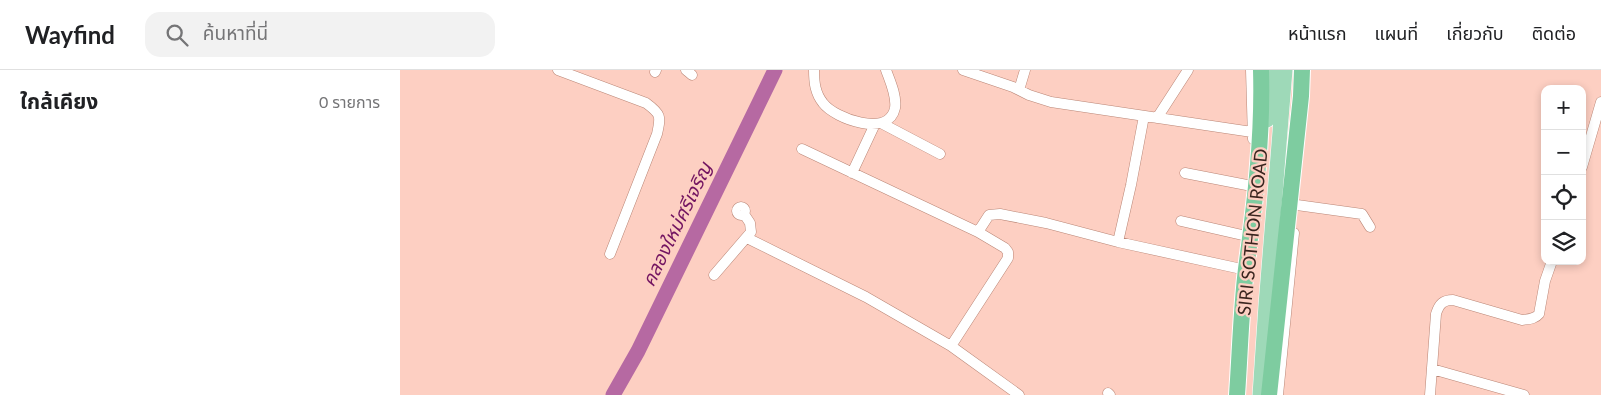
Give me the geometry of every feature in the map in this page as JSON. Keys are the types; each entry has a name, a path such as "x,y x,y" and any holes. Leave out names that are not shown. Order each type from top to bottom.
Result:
{"highway":[{"path":"1260,154 1261,70"},
{"path":"1269,395 1301,96 1302,70"},
{"name":"SIRI SOTHON ROAD","path":"1237,395 1246,270 1260,154"}],"main road":[{"name":"SIRI SOTHON ROAD","path":"1260,154 1266,128 1272,70"},
{"name":"SIRI SOTHON ROAD","path":"1260,395 1285,70"}],"street":[{"path":"558,70 646,103 656,111 660,118 657,134 610,254"},
{"path":"814,70 814,86 822,102 831,111 870,125 891,116 895,109 895,100 886,70"},
{"path":"963,70 1052,102 1252,132"},
{"path":"1019,90 1025,70"},
{"path":"1157,118 1188,70"},
{"path":"1251,70 1253,144 1260,154"},
{"path":"1278,395 1292,270 1296,205 1309,70"},
{"path":"1586,153 1601,102"},
{"path":"1118,242 1144,116"},
{"path":"878,123 940,154"},
{"path":"852,173 878,123"},
{"path":"802,149 978,232 1005,248 1008,252 1008,258 951,346"},
{"path":"1185,173 1257,187"},
{"path":"1296,205 1362,214 1370,227"},
{"path":"714,275 747,238 752,229 744,214"},
{"path":"978,232 989,215 1000,214 1246,270"},
{"path":"1181,221 1251,237"},
{"path":"747,238 866,297 951,346 1019,395"},
{"path":"1430,395 1436,314 1442,303 1446,300 1453,300 1522,320 1530,319 1539,314 1545,281 1551,265"},
{"path":"1432,369 1524,395"}],"waterway":[{"name":"คลองใหม่ศรีเจริญ","path":"613,395 638,351 775,70"}]}
